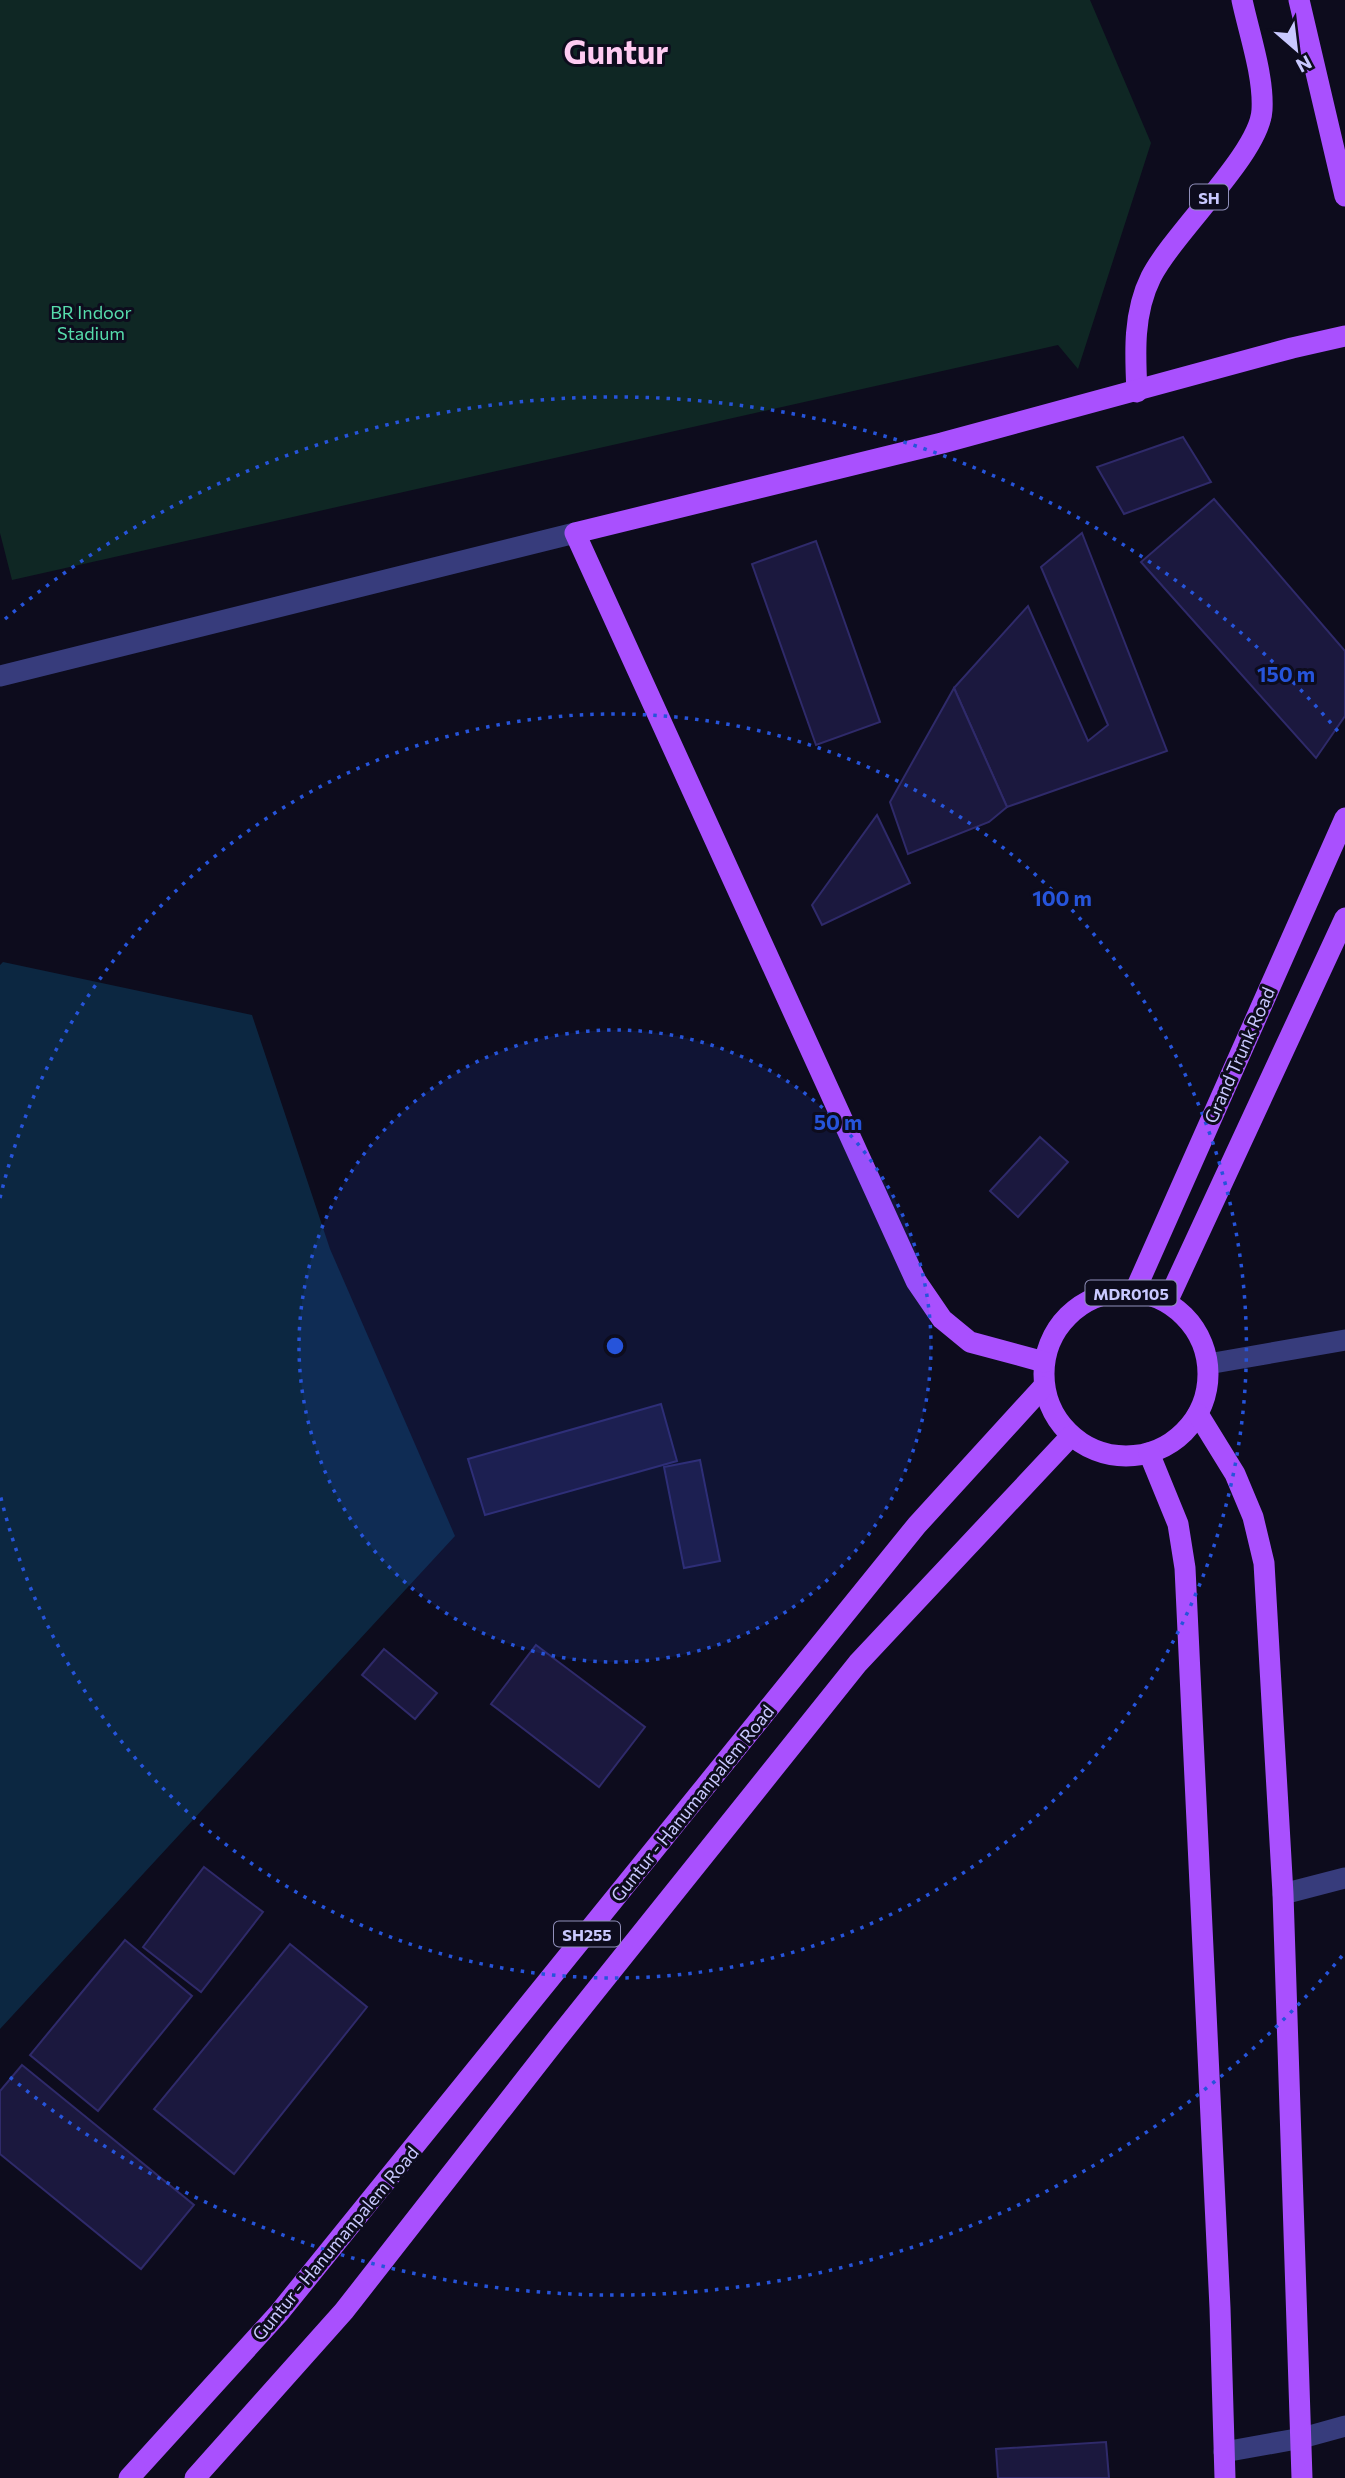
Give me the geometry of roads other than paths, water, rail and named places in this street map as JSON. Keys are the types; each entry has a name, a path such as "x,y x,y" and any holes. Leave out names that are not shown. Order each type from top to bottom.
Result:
{"main road":[{"name":"SH","path":"1136,392 1137,319 1150,279 1168,248 1253,139 1262,112 1260,82 1242,0"},
{"path":"1300,0 1345,197"},
{"path":"1044,1362 970,1342 942,1319 916,1281 575,533 942,443 1256,357 1345,336"},
{"name":"Grand Trunk Road","path":"1134,1293 1345,818"},
{"name":"MDR0105","path":"1167,1302 1345,918"},
{"name":"MDR0105","path":"1115,1292 1143,1293 1167,1302 1187,1318 1201,1340 1208,1364 1207,1390 1198,1414 1188,1429 1170,1444 1149,1453 1122,1456 1094,1450 1071,1436 1054,1415 1043,1387 1044,1362 1053,1337 1068,1316 1090,1300 1115,1292"},
{"name":"Guntur - Hanumanpalem Road","path":"129,2478 279,2313 917,1525 1043,1387"},
{"path":"1198,1414 1235,1474 1253,1517 1264,1563 1283,1894 1302,2478"},
{"name":"SH255","path":"195,2478 344,2311 858,1662 1071,1436"},
{"path":"1149,1453 1178,1524 1185,1568 1225,2478"}],"street":[{"path":"0,677 575,533"},
{"path":"1208,1364 1345,1340"},
{"path":"1283,1894 1345,1878"},
{"path":"1224,2452 1302,2438 1345,2426"}],"water":[{"path":"3,962 252,1015 330,1249 455,1536 0,2029 0,965"}],"district":[{"name":"Guntur","path":"616,51"}],"park label":[{"name":"BR Indoor Stadium","path":"91,322"}]}
